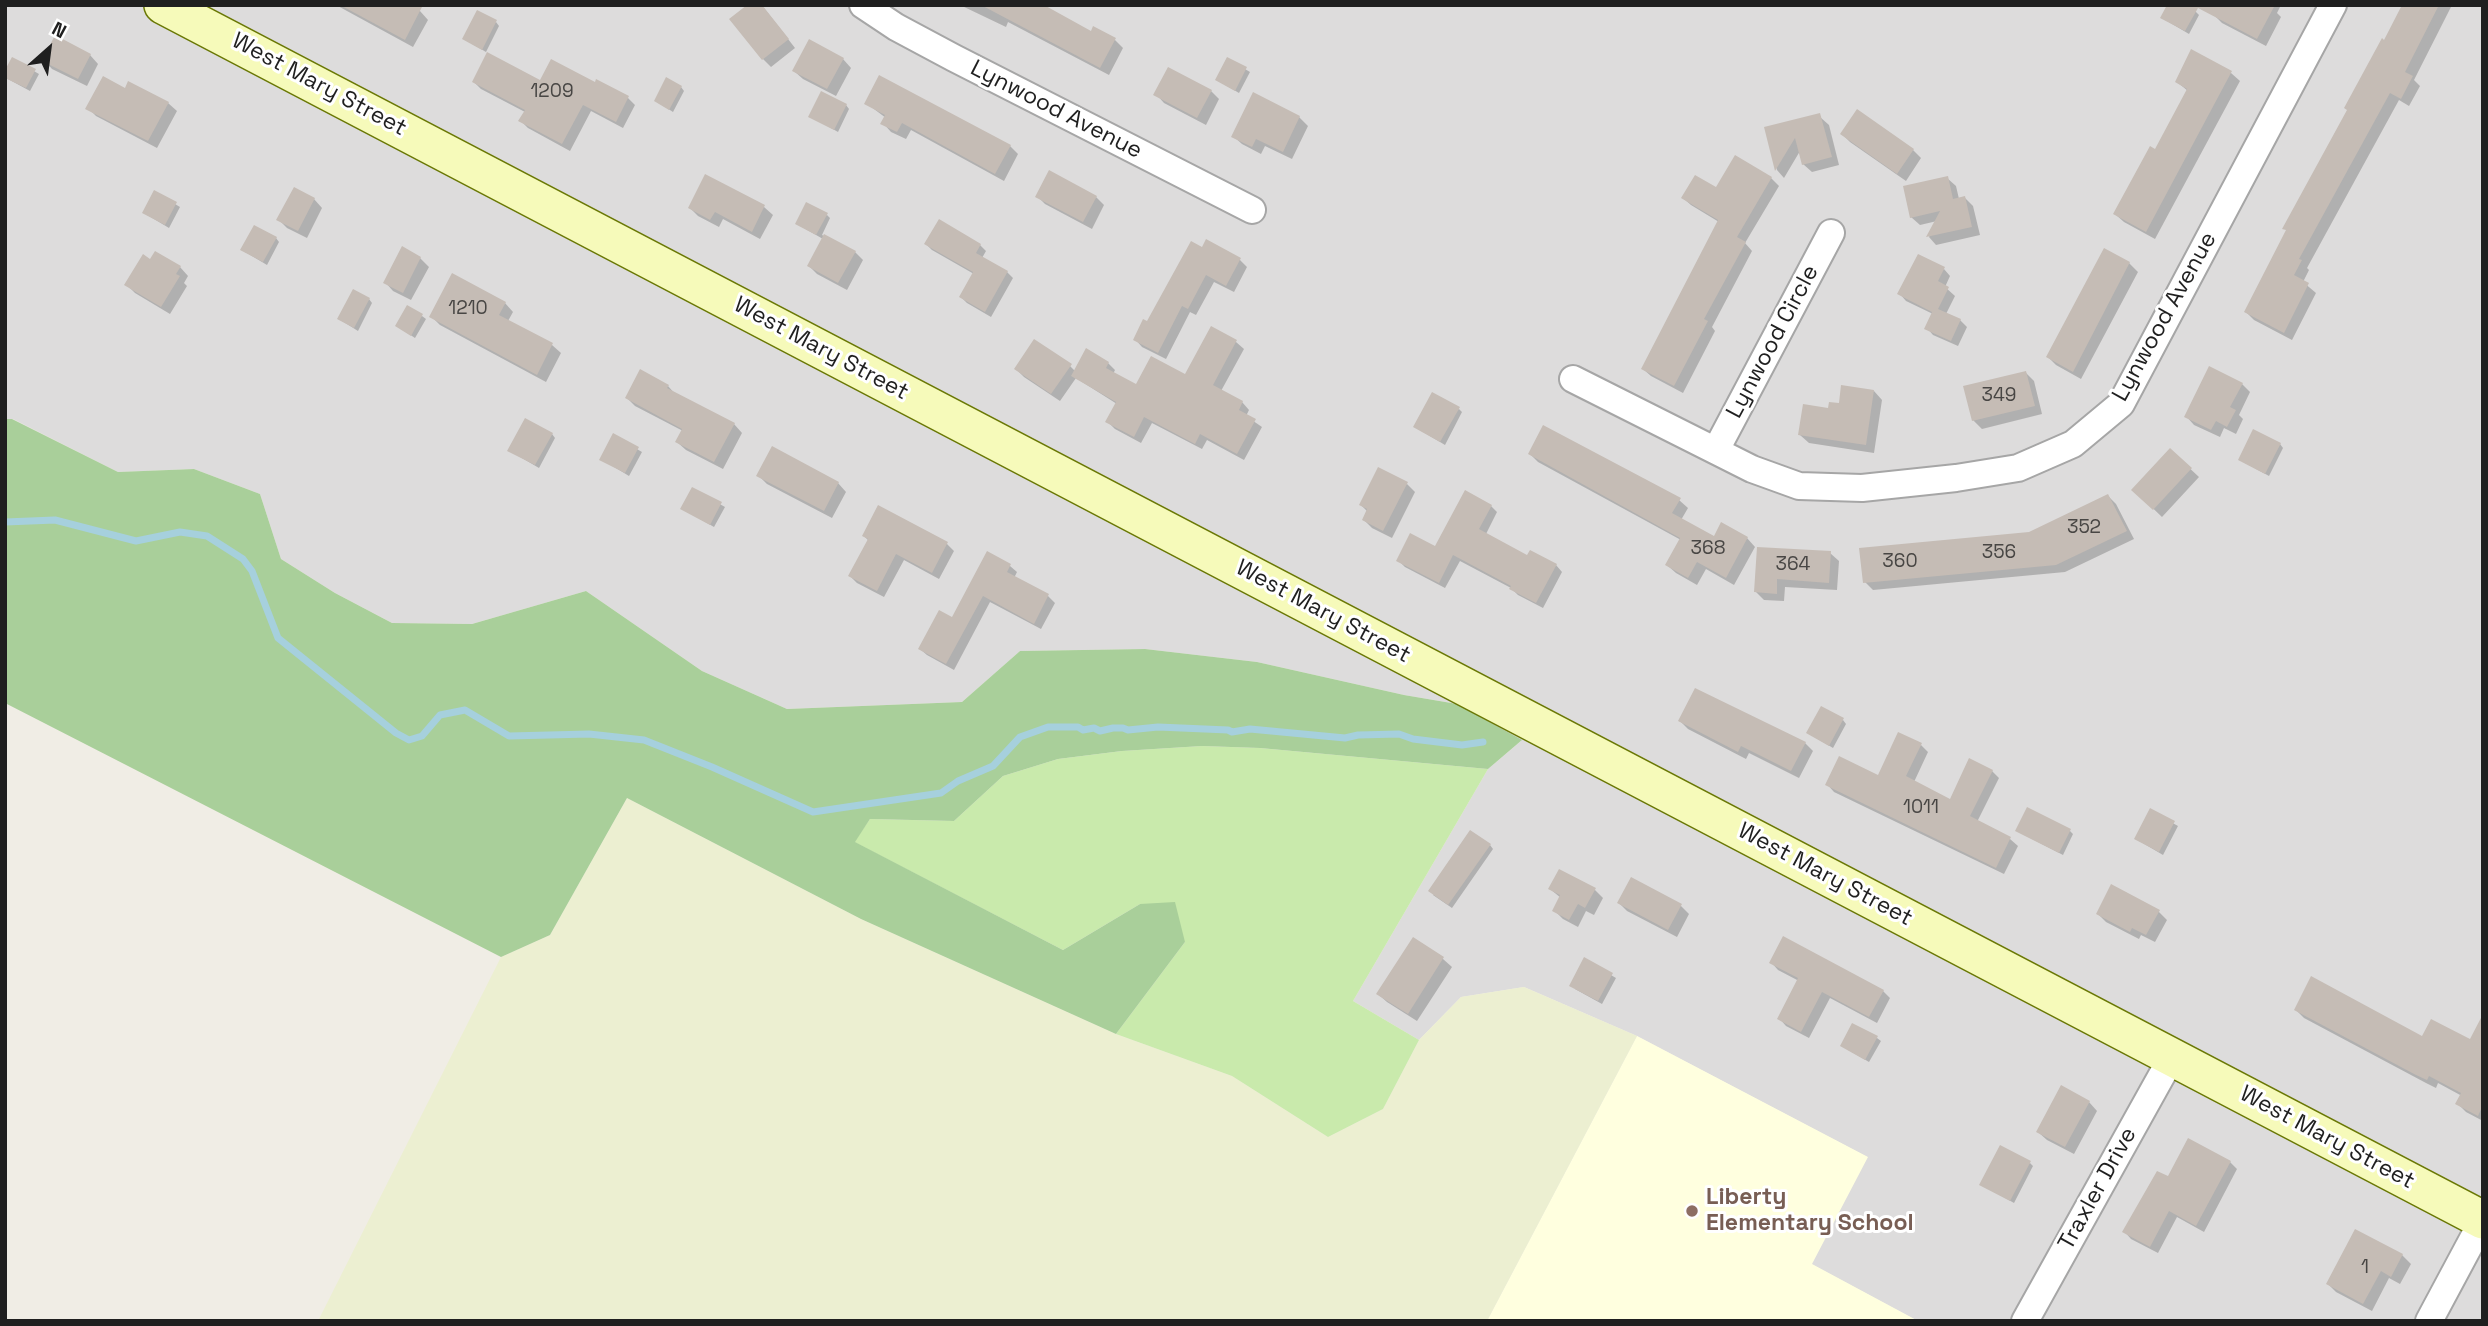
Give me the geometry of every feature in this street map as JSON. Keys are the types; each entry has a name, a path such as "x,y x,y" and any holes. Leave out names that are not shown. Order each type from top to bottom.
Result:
{"main road":[{"name":"West Mary Street","path":"163,5 2483,1220"}],"street":[{"name":"Lynwood Avenue","path":"863,5 950,56 1252,210"},
{"name":"Lynwood Avenue","path":"1573,379 1752,469 1799,486 1862,488 2018,468 2073,444 2121,404 2333,5"},
{"name":"Lynwood Circle","path":"1716,450 1831,233"},
{"name":"Traxler Drive","path":"2025,1321 2172,1057"},
{"path":"2429,1321 2483,1220"}],"shaded area":[{"path":"5,5 2483,5 2483,1321 1918,1321 1811,1264 1867,1157 1637,1036 1524,987 1461,997 1419,1040 1353,1001 1488,769 1521,741 1457,704 1257,662 1145,649 1020,651 962,702 787,709 702,671 586,591 472,624 392,623 335,593 281,559 260,494 194,469 118,472 13,419 5,419"},
{"path":"627,798 861,919 1116,1034 1232,1076 1328,1137 1383,1109 1419,1040 1461,997 1524,987 1637,1036 1487,1321 318,1321 501,957 550,935"},
{"name":"Liberty Elementary School","path":"1637,1036 1868,1157 1812,1264 1918,1321 1487,1321"}],"green space":[{"path":"5,419 12,419 118,472 194,469 260,494 281,559 335,593 392,623 472,624 586,591 702,671 787,709 962,702 1020,651 1145,649 1257,662 1457,704 1522,740 1488,769 1260,748 1202,746 1122,751 1058,759 1003,776 954,821 870,819 855,842 1063,950 1140,904 1175,902 1185,942 1116,1034 861,919 627,798 550,935 501,957 5,703"},
{"path":"1202,746 1260,748 1488,769 1353,1001 1419,1040 1383,1109 1328,1137 1232,1076 1116,1034 1185,942 1140,904 1063,950 854,842 870,819 954,821 1003,776 1058,759 1122,751"}],"building":[{"path":"340,5 423,5 405,40"},
{"path":"747,5 762,5 789,39 762,60 729,19"},
{"path":"981,5 1044,5 1091,31 1093,26 1116,38 1100,68"},
{"path":"2167,5 2275,5 2257,39 2198,8 2185,31 2160,18"},
{"path":"2402,5 2439,5 2405,72 2413,76 2401,99 2390,93 2299,259 2302,260 2294,275 2309,283 2284,333 2244,312 2286,230 2282,229 2347,110 2344,108"},
{"path":"477,10 497,20 482,50 462,39"},
{"path":"55,35 91,54 78,79 42,61"},
{"path":"809,39 844,58 827,89 792,71"},
{"path":"2191,49 2232,71 2146,232 2113,214 2150,146 2155,149 2187,89 2175,82"},
{"path":"487,52 540,80 551,59 629,96 616,122 583,105 562,144 518,121 525,110 472,82"},
{"path":"12,57 36,69 26,88 5,78 5,70"},
{"path":"1227,57 1247,67 1235,91 1215,80"},
{"path":"1168,67 1212,90 1197,118 1153,95"},
{"path":"879,75 1011,145 995,174 902,123 897,132 880,124 885,115 864,104"},
{"path":"103,76 125,88 128,81 169,102 148,141 85,109"},
{"path":"666,77 682,86 669,110 654,101"},
{"path":"821,91 847,104 834,130 808,117"},
{"path":"1253,92 1300,116 1283,152 1256,139 1252,147 1231,137"},
{"path":"1857,109 1914,149 1897,174 1840,134"},
{"path":"1820,113 1832,157 1802,165 1795,138 1775,171 1764,127"},
{"path":"1735,155 1772,177 1737,237 1746,242 1704,319 1708,321 1674,386 1641,369 1718,220 1681,198 1695,175 1716,187"},
{"path":"1049,170 1097,196 1083,222 1035,197"},
{"path":"705,174 765,205 752,232 715,212 710,220 688,208"},
{"path":"1948,176 1953,199 1965,196 1972,227 1926,237 1940,211 1910,218 1903,186"},
{"path":"294,187 315,198 298,231 276,220"},
{"path":"154,190 177,202 165,225 142,213"},
{"path":"806,202 828,213 816,235 795,224"},
{"path":"939,219 981,244 976,253 1008,271 985,312 959,297 973,272 924,244"},
{"path":"254,225 277,237 263,262 240,250"},
{"path":"824,234 856,251 838,283 807,266"},
{"path":"1206,239 1241,258 1226,286 1206,275 1188,309 1182,306 1158,353 1133,340 1143,319 1147,321 1191,241 1202,247"},
{"path":"402,246 421,257 403,293 383,283"},
{"path":"2104,248 2130,262 2073,372 2046,357"},
{"path":"155,251 181,266 176,274 180,276 161,307 124,285 143,254 150,259"},
{"path":"1918,254 1945,267 1938,281 1949,287 1938,309 1961,319 1951,341 1924,329 1932,312 1897,294"},
{"path":"452,273 506,302 499,315 553,343 537,375 429,317"},
{"path":"353,289 370,298 354,328 337,319"},
{"path":"407,305 423,314 411,336 395,326"},
{"path":"1211,326 1237,340 1213,385 1243,401 1239,410 1256,419 1237,454 1200,434 1195,444 1144,417 1134,437 1105,422 1116,402 1071,376 1086,348 1109,362 1106,368 1136,384 1151,356 1185,374"},
{"path":"1034,339 1072,364 1051,394 1014,369"},
{"path":"2209,366 2243,383 2230,407 2236,410 2227,427 2216,421 2211,430 2184,417"},
{"path":"640,369 669,385 667,388 735,423 714,462 675,442 682,429 625,398"},
{"path":"2026,371 2035,406 1972,421 1963,386"},
{"path":"1841,385 1874,390 1866,445 1798,435 1803,404 1828,408 1829,402 1839,403"},
{"path":"1432,392 1460,407 1440,442 1413,427"},
{"path":"525,418 553,433 535,465 507,451"},
{"path":"1543,425 1681,498 1672,513 1714,536 1721,522 1748,537 1726,578 1697,562 1688,578 1665,565 1680,538 1528,454"},
{"path":"2253,429 2281,443 2265,474 2238,460"},
{"path":"613,433 639,447 625,473 599,460"},
{"path":"772,446 839,482 824,511 756,476"},
{"path":"2170,448 2192,468 2153,510 2131,490"},
{"path":"1378,467 1408,482 1383,531 1362,520 1367,509 1359,505"},
{"path":"692,487 722,502 710,525 680,509"},
{"path":"1465,490 1492,505 1479,529 1527,555 1530,550 1557,564 1536,603 1509,589 1511,586 1453,555 1439,583 1396,561 1410,533 1435,546"},
{"path":"2108,494 2127,531 2056,565 1863,583 1859,548 2029,532"},
{"path":"878,505 948,542 932,573 896,554 877,591 848,576 868,539 862,536"},
{"path":"1757,547 1831,551 1829,583 1777,579 1777,594 1754,592"},
{"path":"987,551 1011,564 1007,572 1049,594 1034,624 983,596 946,664 918,649 939,610 952,617"},
{"path":"1695,688 1806,742 1791,771 1741,746 1738,752 1678,721"},
{"path":"1821,706 1844,718 1829,746 1806,733"},
{"path":"1898,732 1922,743 1906,776 1950,799 1969,758 1993,770 1970,816 2011,837 1996,868 1825,785 1839,756 1878,775"},
{"path":"2027,807 2071,829 2059,853 2015,831"},
{"path":"2150,808 2175,821 2159,852 2134,839"},
{"path":"1470,830 1491,844 1448,905 1428,891"},
{"path":"1559,869 1596,888 1585,908 1578,904 1569,920 1552,911 1560,895 1548,889"},
{"path":"1631,877 1682,904 1668,930 1617,903"},
{"path":"2111,884 2160,910 2146,935 2132,928 2130,932 2096,914"},
{"path":"1783,936 1884,990 1869,1017 1822,992 1801,1032 1777,1019 1798,978 1769,963"},
{"path":"1413,937 1444,957 1408,1014 1376,994"},
{"path":"1584,957 1613,973 1598,1001 1569,986"},
{"path":"2311,976 2422,1036 2431,1019 2470,1039 2483,1014 2483,1105 2478,1116 2455,1104 2461,1093 2429,1076 2427,1080 2416,1075 2294,1010"},
{"path":"1852,1023 1878,1036 1865,1060 1840,1046"},
{"path":"2061,1085 2090,1101 2065,1147 2036,1132"},
{"path":"2188,1138 2231,1161 2196,1226 2169,1211 2150,1247 2122,1232 2157,1171 2168,1176"},
{"path":"2000,1145 2031,1161 2010,1201 1979,1185"},
{"path":"2355,1229 2403,1254 2391,1277 2381,1271 2363,1304 2326,1284"}],"waterway":[{"path":"5,522 55,520 136,541 180,532 207,536 243,559 252,571 278,638 396,733 409,740 422,736 440,715 465,710 509,736 589,734 644,740 813,812 941,793 958,781 993,766 1020,737 1048,727 1078,727 1083,730 1094,728 1100,731 1158,727 1232,732 1250,729 1345,738 1399,734 1413,739 1462,745 1483,742"}],"place":[{"name":"Liberty Elementary School","path":"1692,1211"}]}
